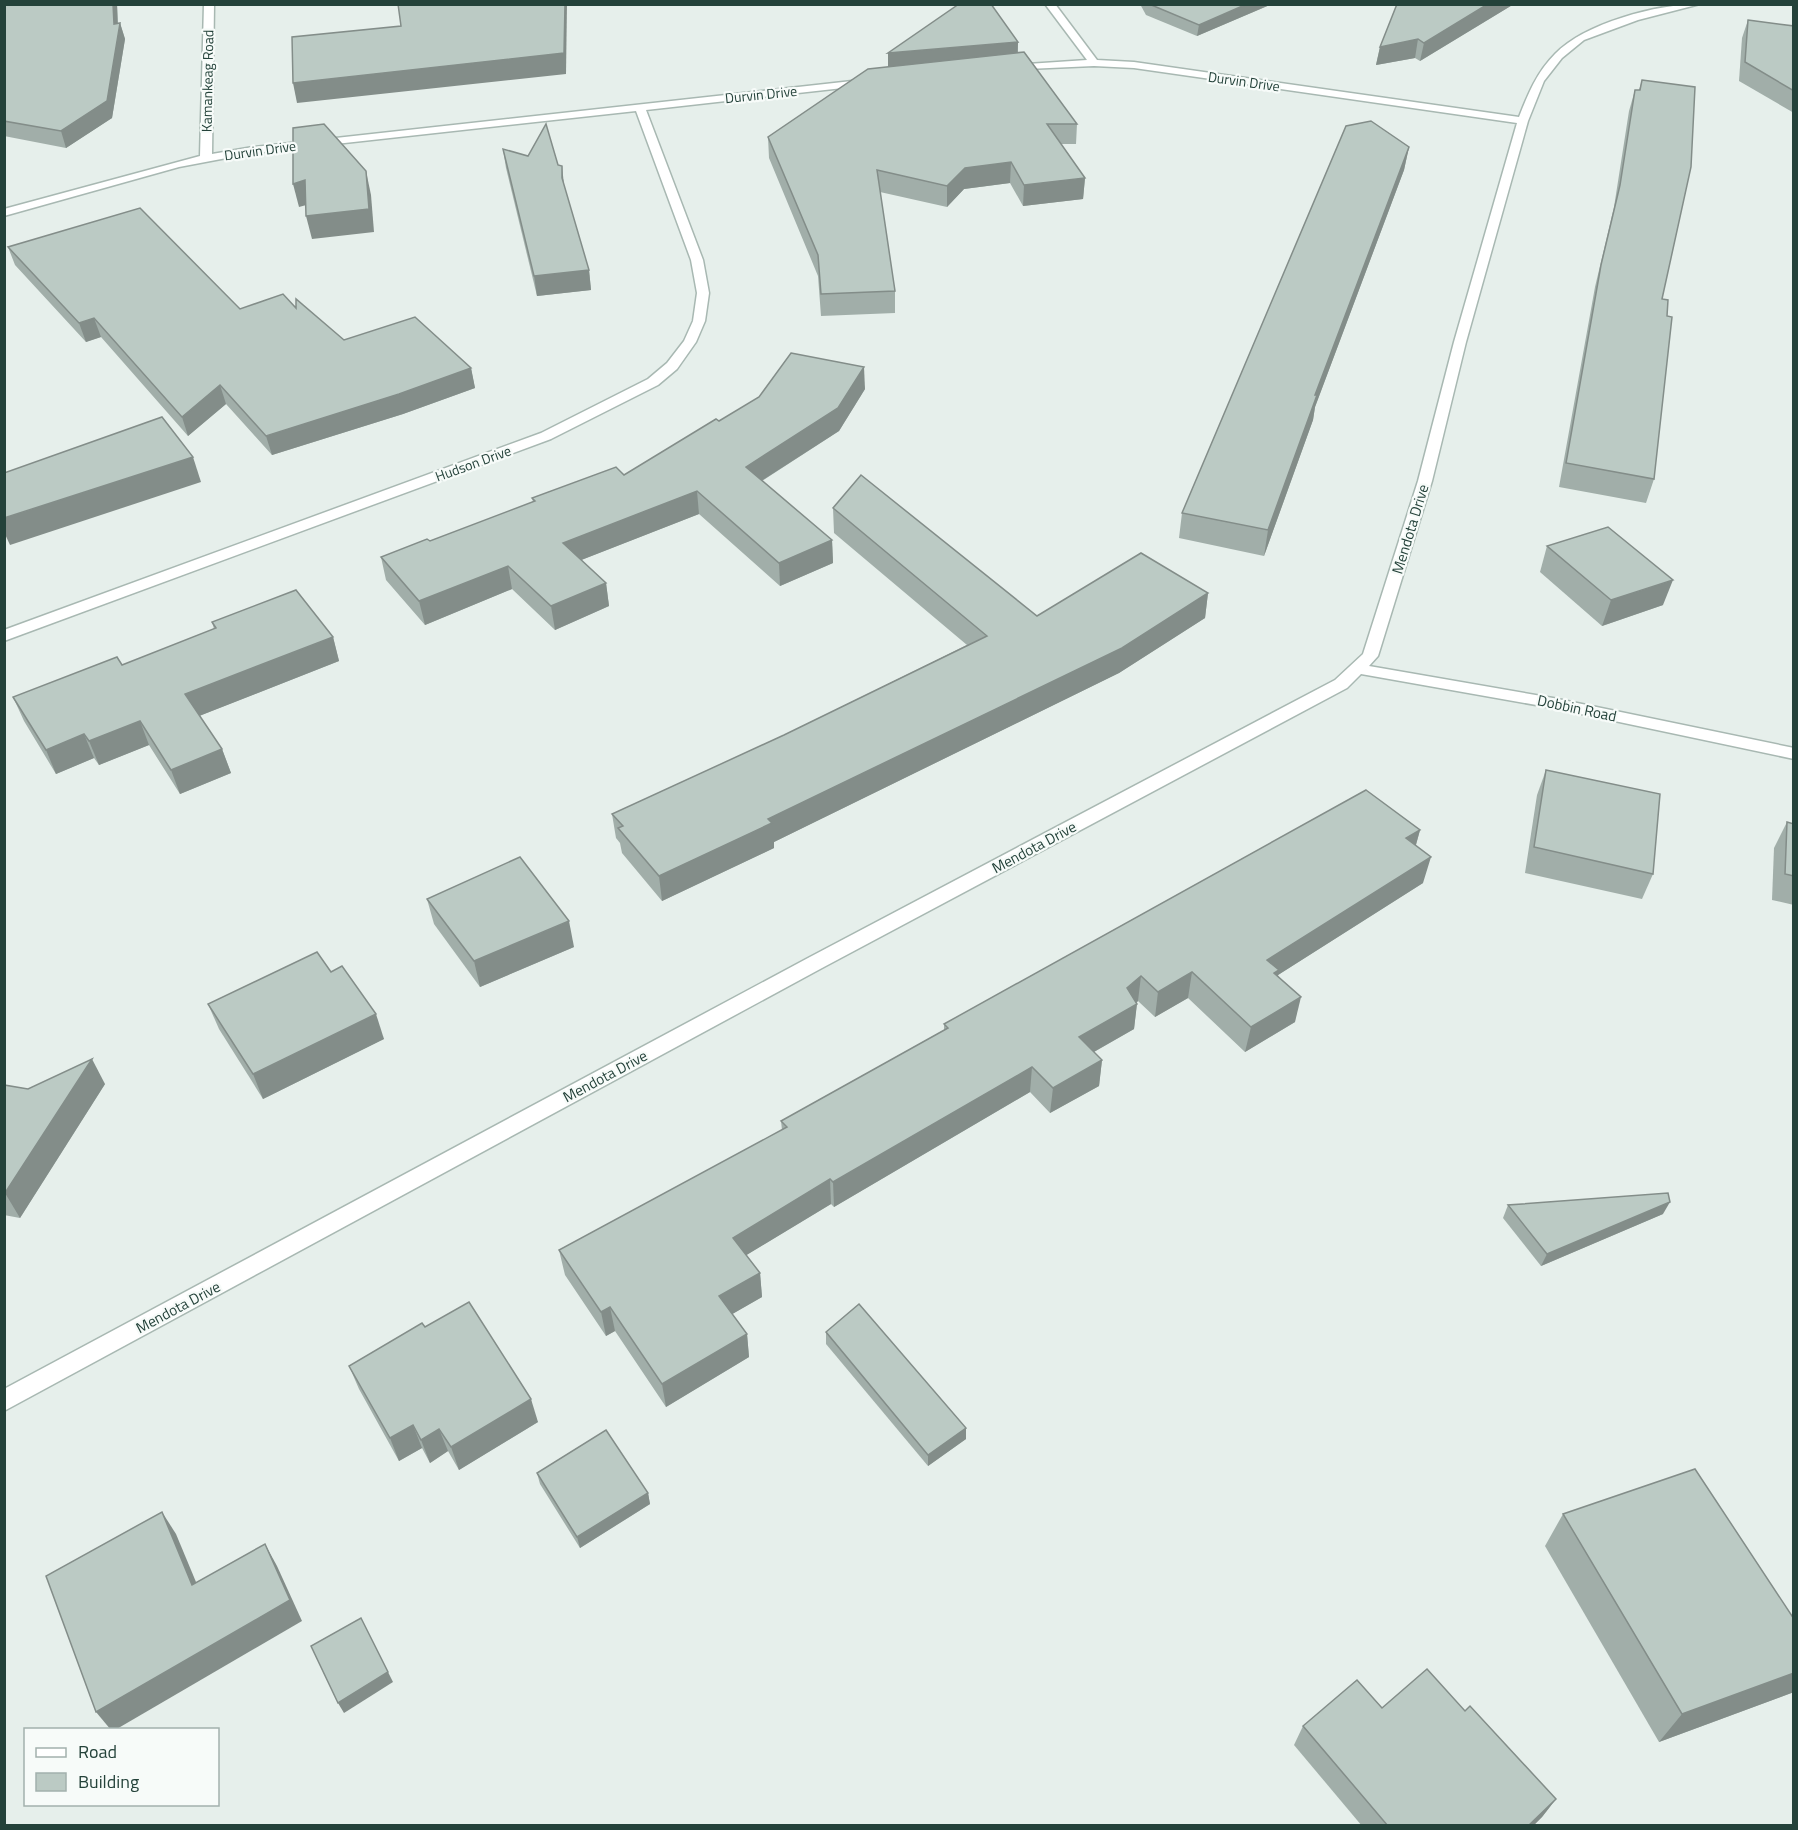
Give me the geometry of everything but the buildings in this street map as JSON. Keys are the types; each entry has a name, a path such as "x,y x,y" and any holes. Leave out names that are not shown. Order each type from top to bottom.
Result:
{"street":[{"name":"Kamankeag Road","path":"206,158 209,4"},
{"path":"1050,4 1094,63"},
{"name":"Mendota Drive","path":"4,1401 815,963 1341,684 1360,669 1370,656 1425,481 1460,342 1523,121 1539,81 1558,56 1580,38 1635,18 1695,4"},
{"name":"Durvin Drive","path":"996,70 1094,63 1134,65 1523,121"},
{"name":"Durvin Drive","path":"4,213 206,158 264,148 881,81"},
{"name":"Hudson Drive","path":"4,636 546,436 582,420 659,377 672,366 690,342 699,321 703,293 697,260 640,107"},
{"name":"Dobbin Road","path":"1360,669 1553,703 1794,754"}]}
